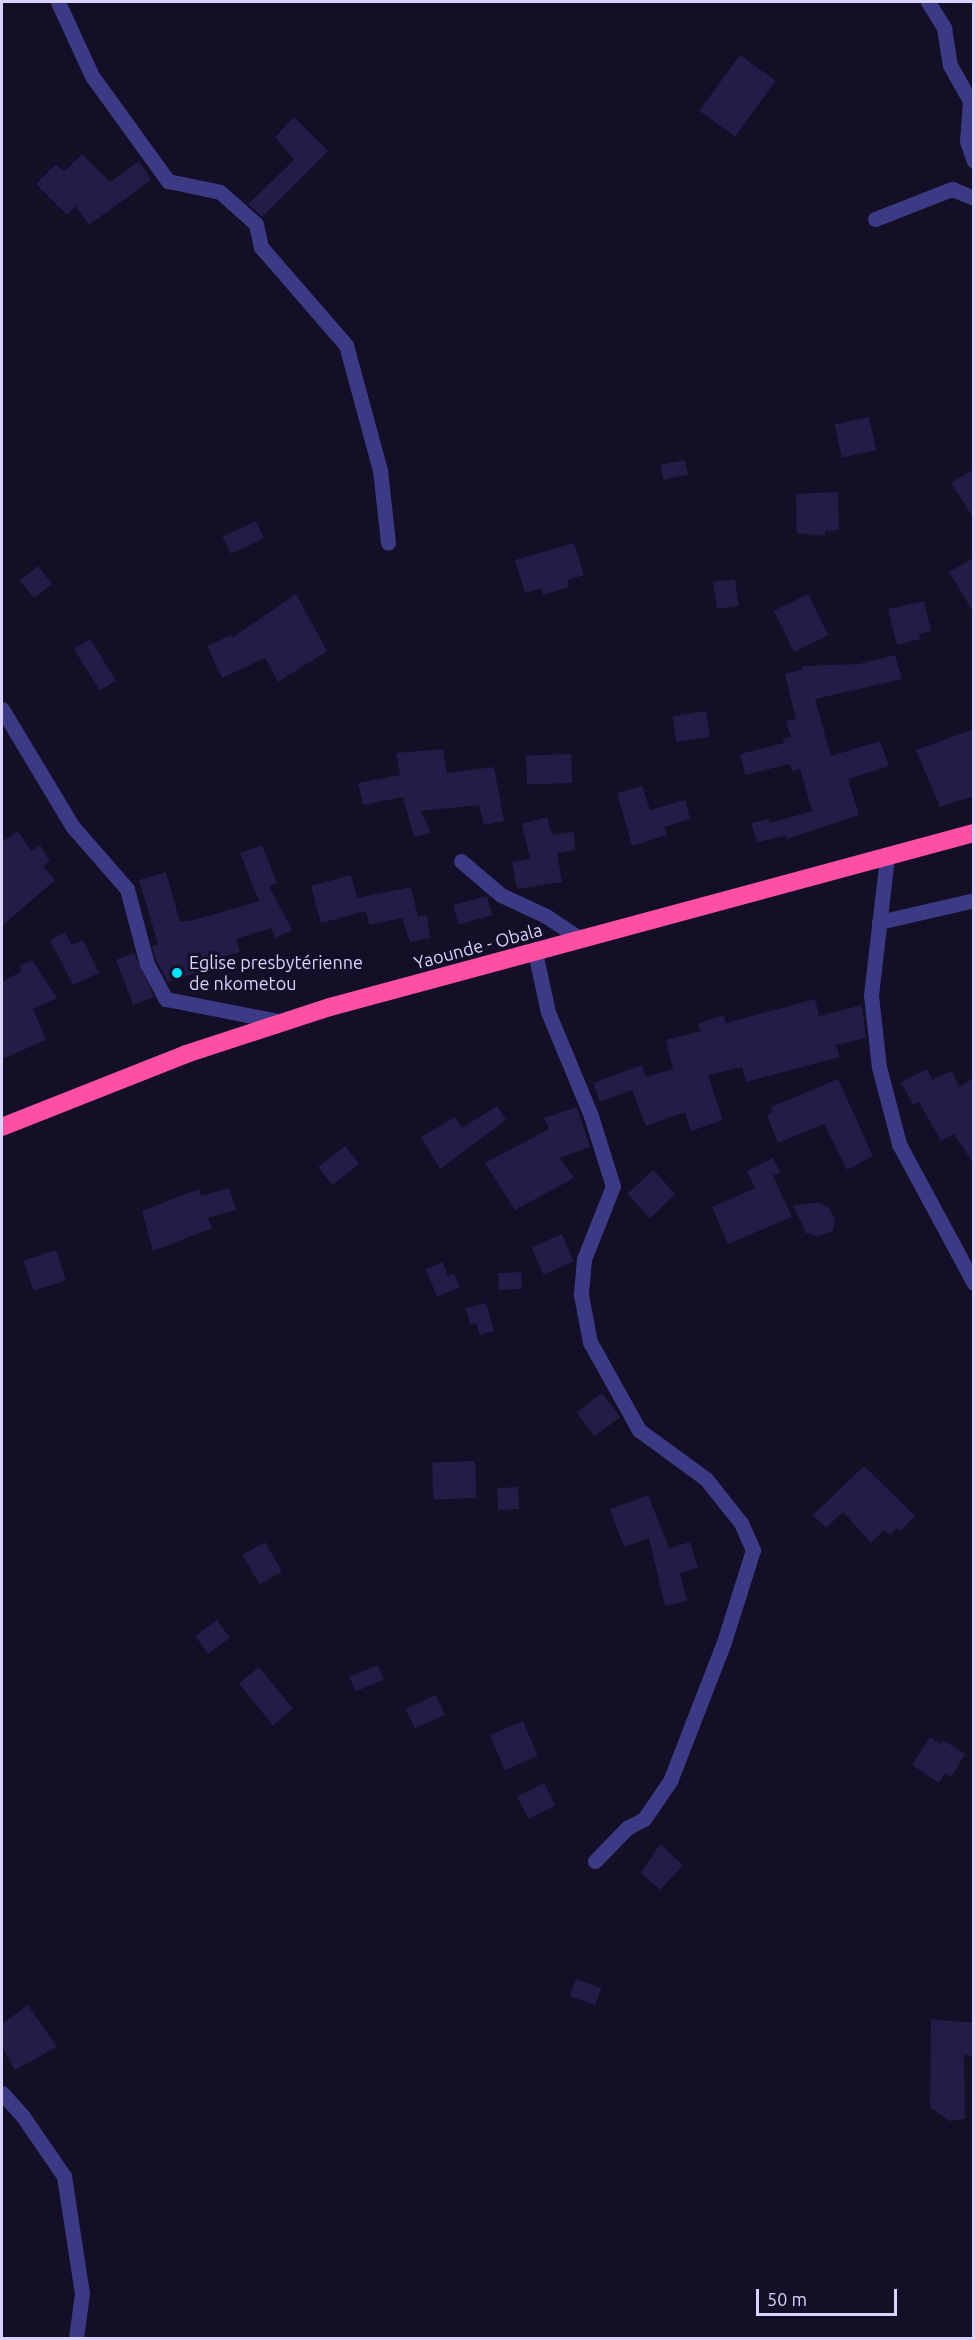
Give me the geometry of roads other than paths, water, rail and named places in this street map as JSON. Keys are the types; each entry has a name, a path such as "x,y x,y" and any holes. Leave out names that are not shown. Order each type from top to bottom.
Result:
{"highway":[{"name":"Yaounde - Obala","path":"2,1127 186,1054 283,1022 974,833"}],"street":[{"path":"58,2 92,76 168,181 220,192 256,224 261,247 346,345 380,470 388,543"},
{"path":"928,2 944,28 950,65 970,101 967,141 974,161"},
{"path":"874,219 952,189 974,198"},
{"path":"2,709 73,827 127,889 147,964 166,999 283,1022"},
{"path":"887,857 871,995 879,1067 899,1144 974,1283"},
{"path":"461,861 501,895 546,916 582,940"},
{"path":"879,922 974,900"},
{"path":"535,952 548,1012 591,1116 613,1186 584,1259 581,1295 590,1342 639,1430 706,1479 741,1523 753,1550 724,1642 670,1781 644,1819 627,1828 595,1861"},
{"path":"2,2093 64,2176 82,2293 76,2338"}],"place":[{"name":"Eglise presbytérienne de nkometou","path":"177,973"}]}
